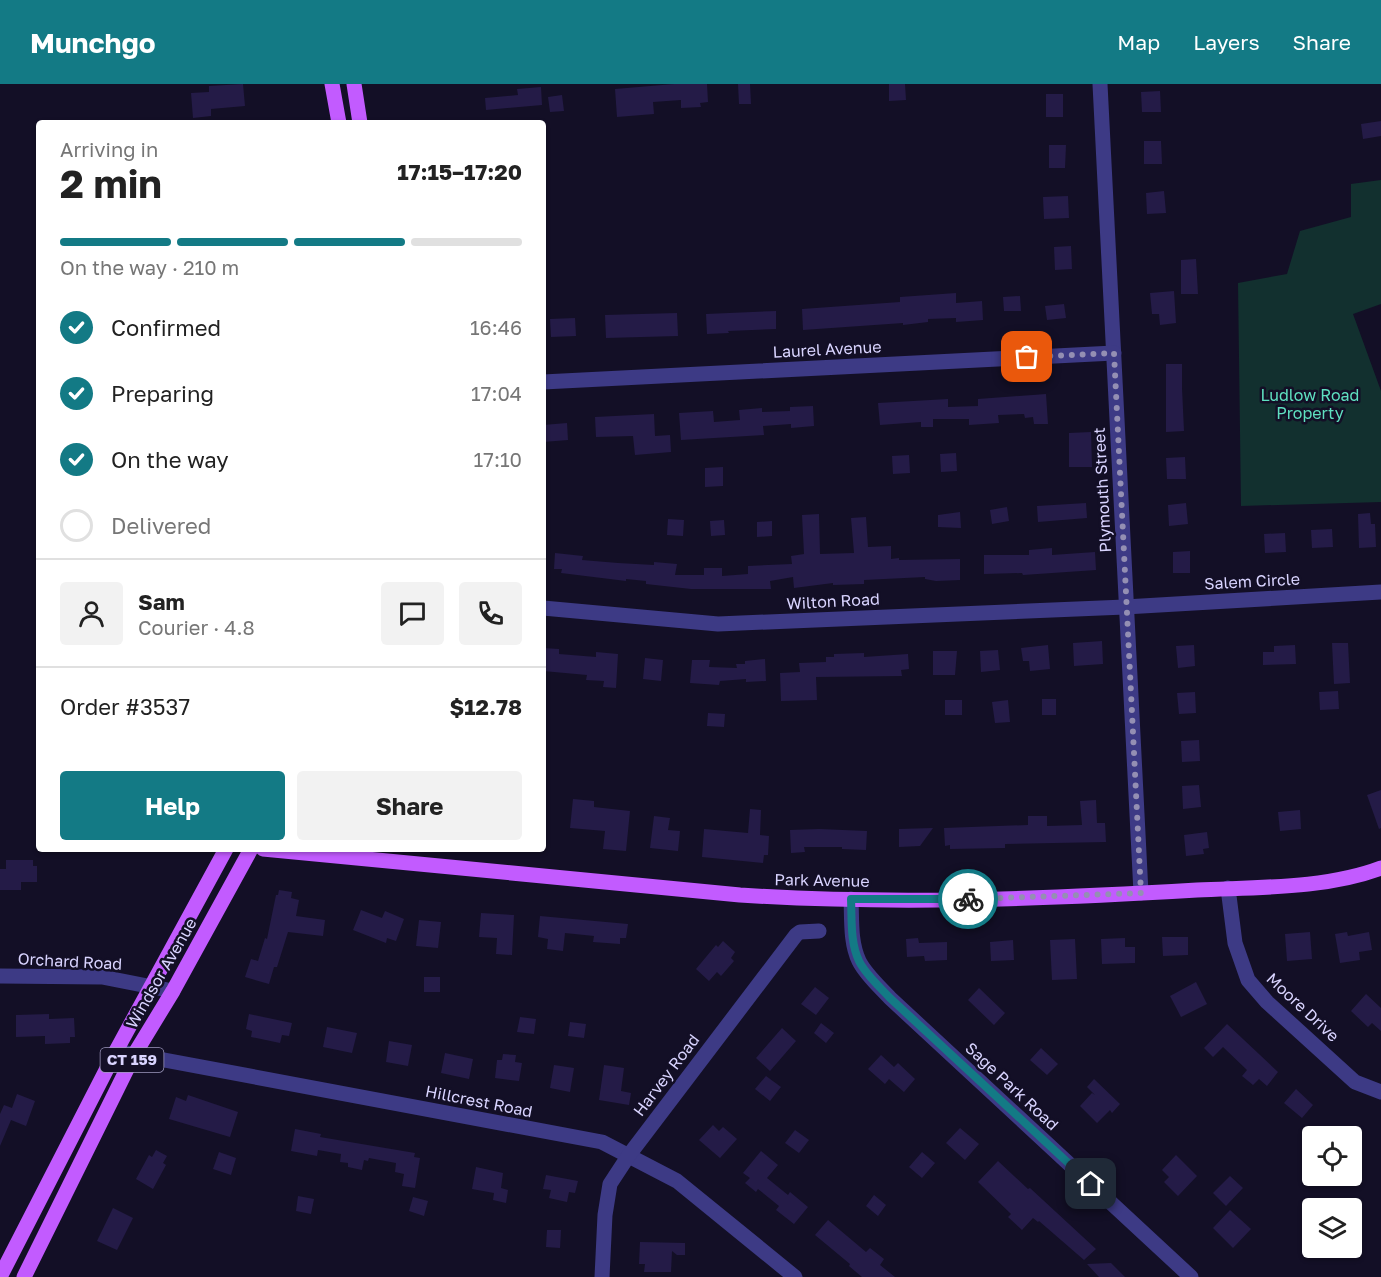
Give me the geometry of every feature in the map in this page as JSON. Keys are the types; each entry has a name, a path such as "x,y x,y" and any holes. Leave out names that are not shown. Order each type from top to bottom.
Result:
{"main road":[{"path":"333,84 339,120"},
{"path":"354,84 360,120"},
{"name":"Windsor Avenue","path":"0,1277 116,1051 224,852"},
{"name":"Windsor Avenue","path":"24,1277 134,1054 173,991 249,852"},
{"name":"Park Avenue","path":"295,852 740,894 851,899 1141,893 1319,883 1381,868"}],"street":[{"name":"Plymouth Street","path":"1100,84 1141,893"},
{"name":"Laurel Avenue","path":"546,382 1114,353"},
{"name":"Salem Circle","path":"1125,607 1381,592"},
{"name":"Wilton Road","path":"546,608 718,624 1125,607"},
{"name":"Moore Drive","path":"1228,888 1235,943 1248,980 1267,1002 1355,1082 1381,1091 1381,1102"},
{"name":"Sage Park Road","path":"851,899 854,943 860,961 871,978 1191,1277"},
{"name":"Harvey Road","path":"602,1277 605,1215 610,1184 629,1155 796,935 800,932 819,931"},
{"name":"Orchard Road","path":"0,976 102,977 173,991"},
{"name":"Hillcrest Road","path":"116,1051 602,1142 677,1181 795,1277"}],"green space":[{"name":"Ludlow Road Property","path":"1381,180 1381,304 1353,314 1381,391 1381,502 1241,506 1238,283 1287,274 1300,231 1351,217 1351,184"}],"building":[{"path":"243,84 245,106 211,109 211,116 193,118 191,93 209,92 209,86"},
{"path":"707,84 708,102 700,103 701,107 681,108 681,100 653,102 654,114 617,117 615,89"},
{"path":"738,84 750,84 751,104 739,104"},
{"path":"889,84 905,84 906,100 889,101"},
{"path":"541,87 542,105 486,110 485,98 518,95 517,89"},
{"path":"1160,91 1161,112 1142,112 1141,92"},
{"path":"1046,94 1063,94 1063,117 1046,117"},
{"path":"562,95 564,111 550,112 548,97"},
{"path":"1381,121 1381,136 1363,139 1361,124"},
{"path":"1144,141 1161,141 1162,164 1144,164"},
{"path":"1049,145 1066,145 1065,168 1049,168"},
{"path":"1164,191 1166,213 1147,214 1146,193"},
{"path":"1068,196 1069,218 1044,219 1043,197"},
{"path":"1071,246 1072,269 1055,270 1054,247"},
{"path":"1196,259 1198,294 1181,294 1181,260"},
{"path":"1174,291 1176,323 1160,325 1159,314 1152,314 1150,293"},
{"path":"956,293 956,303 982,301 983,320 956,322 956,318 928,319 928,322 903,325 903,323 803,330 802,309 900,302 900,297"},
{"path":"1020,296 1021,311 1004,311 1003,297"},
{"path":"1064,304 1066,318 1047,320 1045,306"},
{"path":"776,311 776,329 707,334 706,314"},
{"path":"677,313 678,336 606,338 605,315"},
{"path":"575,318 576,336 551,337 550,319"},
{"path":"1166,364 1182,364 1184,431 1166,432"},
{"path":"1046,394 1048,424 1034,424 1033,417 1025,418 1024,414 998,415 999,423 969,425 969,419 933,419 933,427 921,427 921,422 880,425 878,403 948,399 948,407 978,406 978,399"},
{"path":"813,406 814,426 791,428 791,424 763,426 764,435 681,440 679,413 713,411 714,422 740,420 739,410 762,408 762,412 790,411 790,407"},
{"path":"654,414 655,436 670,435 671,452 635,455 633,436 596,437 595,417"},
{"path":"567,423 568,440 546,442 546,425"},
{"path":"1091,432 1092,467 1069,467 1069,433"},
{"path":"956,453 957,471 941,472 940,454"},
{"path":"909,455 910,473 893,474 892,456"},
{"path":"1185,457 1186,479 1167,479 1166,458"},
{"path":"723,467 723,486 705,487 705,468"},
{"path":"1086,503 1087,518 1038,522 1037,506"},
{"path":"1186,503 1188,524 1169,526 1168,505"},
{"path":"1007,507 1009,521 992,524 990,510"},
{"path":"960,512 961,528 938,527 938,515"},
{"path":"1370,513 1371,524 1375,524 1376,547 1359,548 1358,514"},
{"path":"819,514 820,554 854,553 851,518 866,517 868,547 891,546 891,559 960,559 960,580 936,581 925,579 925,577 864,580 864,584 833,585 833,583 794,588 793,577 770,581 771,589 691,589 646,584 646,581 626,579 626,581 561,573 562,569 554,569 555,553 583,556 582,560 654,565 654,562 677,564 675,575 704,575 704,568 722,568 722,576 748,574 748,566 792,564 791,556 804,554 802,515"},
{"path":"668,519 684,520 683,536 667,535"},
{"path":"724,520 725,535 711,536 710,521"},
{"path":"772,521 772,536 757,537 757,522"},
{"path":"1332,529 1333,547 1312,548 1311,530"},
{"path":"1285,533 1286,552 1265,553 1264,534"},
{"path":"1052,548 1052,555 1095,552 1096,570 1023,575 1022,573 984,574 984,555 1029,555 1029,550"},
{"path":"1190,551 1190,573 1173,573 1173,552"},
{"path":"1102,641 1103,664 1074,666 1073,643"},
{"path":"1332,643 1348,643 1350,683 1334,684"},
{"path":"1048,645 1050,669 1030,671 1029,661 1023,661 1021,648"},
{"path":"1194,645 1195,666 1178,668 1176,646"},
{"path":"1295,645 1296,664 1263,665 1263,652 1274,652 1274,646"},
{"path":"546,648 559,649 559,654 596,657 596,652 618,654 616,688 603,687 604,681 586,680 587,675 546,671"},
{"path":"998,650 1000,670 981,672 980,651"},
{"path":"933,651 957,651 955,675 933,675"},
{"path":"864,653 864,657 908,654 909,669 901,670 902,676 816,677 817,700 781,701 780,673 800,672 799,663 826,662 826,657 834,657 834,654"},
{"path":"645,658 663,660 661,681 643,679"},
{"path":"765,659 766,681 746,682 746,679 720,681 719,685 690,683 692,660 710,660 709,667 737,668 736,664 745,664 745,661"},
{"path":"1338,691 1339,709 1320,710 1319,692"},
{"path":"1195,692 1196,713 1179,714 1177,693"},
{"path":"1042,699 1056,699 1056,715 1042,715"},
{"path":"945,700 962,700 962,715 945,715"},
{"path":"1008,700 1010,722 995,723 992,702"},
{"path":"708,713 725,714 724,727 707,726"},
{"path":"1199,740 1200,761 1182,762 1181,741"},
{"path":"1199,785 1201,807 1183,809 1182,786"},
{"path":"1381,790 1381,828 1379,829 1367,795"},
{"path":"573,799 594,801 594,807 630,811 626,851 603,849 605,831 570,828"},
{"path":"1096,800 1097,823 1105,823 1106,842 1005,844 1005,848 950,849 950,845 945,846 944,828 1028,825 1028,816 1047,816 1047,826 1082,825 1080,801"},
{"path":"750,809 761,810 760,835 769,836 768,855 764,855 763,863 702,857 704,829 748,833"},
{"path":"1300,810 1301,829 1280,831 1278,812"},
{"path":"654,816 670,818 668,830 680,831 678,851 650,848"},
{"path":"933,828 920,846 899,847 899,829"},
{"path":"790,830 867,831 866,850 842,849 842,847 804,847 805,852 791,853"},
{"path":"1207,832 1209,848 1203,849 1204,854 1186,856 1184,835"},
{"path":"6,860 33,860 33,866 37,866 37,882 21,882 21,890 0,890 0,869 6,869"},
{"path":"279,890 292,892 291,898 299,900 296,916 325,920 323,936 288,932 269,984 245,977 251,959 258,961 265,938 267,939"},
{"path":"361,910 382,918 385,911 404,919 396,941 387,938 386,943 353,930"},
{"path":"481,913 514,915 512,955 496,954 497,938 479,937"},
{"path":"540,916 628,924 626,938 620,938 620,944 593,942 594,936 565,933 563,951 547,949 548,939 538,937"},
{"path":"419,920 441,922 438,948 416,946"},
{"path":"1310,932 1312,959 1287,961 1285,934"},
{"path":"1347,932 1348,936 1369,932 1372,950 1359,952 1360,960 1340,963 1335,934"},
{"path":"1162,937 1188,937 1188,955 1163,956"},
{"path":"918,938 919,943 947,942 947,960 925,961 924,956 907,957 906,939"},
{"path":"1125,938 1125,947 1135,947 1135,963 1102,964 1101,939"},
{"path":"1075,939 1077,979 1052,980 1050,940"},
{"path":"1013,940 1014,960 991,961 990,942"},
{"path":"723,941 735,952 731,958 734,961 721,976 717,972 709,981 696,969 716,945 718,947"},
{"path":"424,977 440,977 440,992 424,992"},
{"path":"1196,982 1207,1004 1181,1017 1170,996"},
{"path":"815,987 829,998 816,1015 801,1004"},
{"path":"979,988 1005,1013 994,1025 968,1000"},
{"path":"1366,994 1381,1008 1381,1031 1372,1023 1368,1027 1351,1011"},
{"path":"49,1014 49,1019 74,1018 75,1037 70,1037 70,1043 45,1044 45,1036 16,1037 16,1015"},
{"path":"249,1014 292,1023 289,1036 282,1035 280,1043 251,1037 252,1031 246,1029"},
{"path":"520,1017 536,1019 534,1034 517,1032"},
{"path":"570,1022 586,1024 584,1038 568,1036"},
{"path":"821,1023 834,1033 826,1043 814,1033"},
{"path":"1227,1024 1278,1072 1267,1086 1259,1079 1253,1085 1242,1076 1247,1070 1223,1047 1213,1057 1204,1048"},
{"path":"327,1027 357,1033 352,1053 323,1047"},
{"path":"782,1028 796,1041 770,1071 756,1058"},
{"path":"389,1041 412,1045 408,1066 386,1062"},
{"path":"1041,1048 1058,1064 1047,1075 1030,1060"},
{"path":"445,1053 473,1059 469,1079 441,1073"},
{"path":"503,1054 516,1055 515,1062 522,1063 519,1081 495,1078 497,1060 502,1060"},
{"path":"881,1055 894,1067 898,1063 915,1079 904,1092 889,1079 885,1084 868,1069"},
{"path":"554,1065 574,1068 570,1092 550,1088"},
{"path":"604,1065 624,1068 621,1091 631,1093 629,1105 599,1100"},
{"path":"766,1076 781,1087 770,1101 755,1089"},
{"path":"1094,1079 1120,1104 1112,1113 1110,1110 1097,1123 1080,1106 1092,1093 1095,1095 1087,1087"},
{"path":"1296,1089 1313,1105 1302,1118 1284,1103"},
{"path":"17,1094 35,1101 26,1126 11,1120 0,1146 0,1114 4,1105 12,1108"},
{"path":"188,1095 238,1112 230,1137 169,1119 176,1097 186,1101"},
{"path":"713,1125 719,1131 723,1127 737,1139 720,1158 699,1140"},
{"path":"960,1128 979,1144 965,1160 946,1143"},
{"path":"295,1129 321,1134 320,1137 415,1153 414,1157 420,1158 415,1188 402,1186 404,1174 395,1172 396,1163 369,1158 368,1161 364,1160 362,1170 348,1167 348,1163 340,1162 341,1154 318,1150 317,1156 291,1151"},
{"path":"795,1130 809,1140 799,1153 785,1143"},
{"path":"156,1150 167,1156 163,1163 166,1165 153,1189 136,1179 149,1155 152,1157"},
{"path":"761,1151 778,1165 767,1178 788,1195 790,1192 808,1207 794,1224 776,1210 779,1206 758,1189 756,1192 745,1183 750,1178 743,1173"},
{"path":"219,1152 236,1158 231,1175 213,1169"},
{"path":"922,1152 935,1163 922,1178 909,1167"},
{"path":"1176,1155 1197,1176 1178,1196 1164,1182 1169,1177 1162,1170"},
{"path":"998,1161 1096,1249 1084,1260 1033,1218 1022,1230 1008,1217 1011,1214 978,1182"},
{"path":"476,1167 503,1173 501,1188 508,1190 506,1203 493,1200 494,1193 472,1189"},
{"path":"546,1175 578,1181 575,1193 569,1192 567,1202 549,1198 551,1190 543,1189"},
{"path":"1230,1176 1243,1188 1226,1206 1213,1193"},
{"path":"874,1195 886,1205 878,1216 866,1206"},
{"path":"298,1196 314,1199 311,1214 296,1211"},
{"path":"413,1197 428,1201 424,1216 409,1211"},
{"path":"113,1208 133,1218 117,1250 97,1241"},
{"path":"1230,1210 1251,1229 1233,1248 1213,1228"},
{"path":"828,1220 866,1252 870,1248 884,1259 880,1265 895,1277 862,1277 849,1266 850,1264 815,1235"},
{"path":"547,1230 561,1230 560,1248 546,1247"},
{"path":"640,1242 685,1243 685,1255 677,1255 672,1251 671,1272 644,1272 645,1264 639,1264"},
{"path":"1111,1263 1125,1277 1099,1277 1087,1264"}],"way so far":[{"path":"968,899 1141,893 1114,353 1027,357"}],"route":[{"path":"968,899 851,899 854,943 860,961 871,978 890,998 1091,1184"}]}
